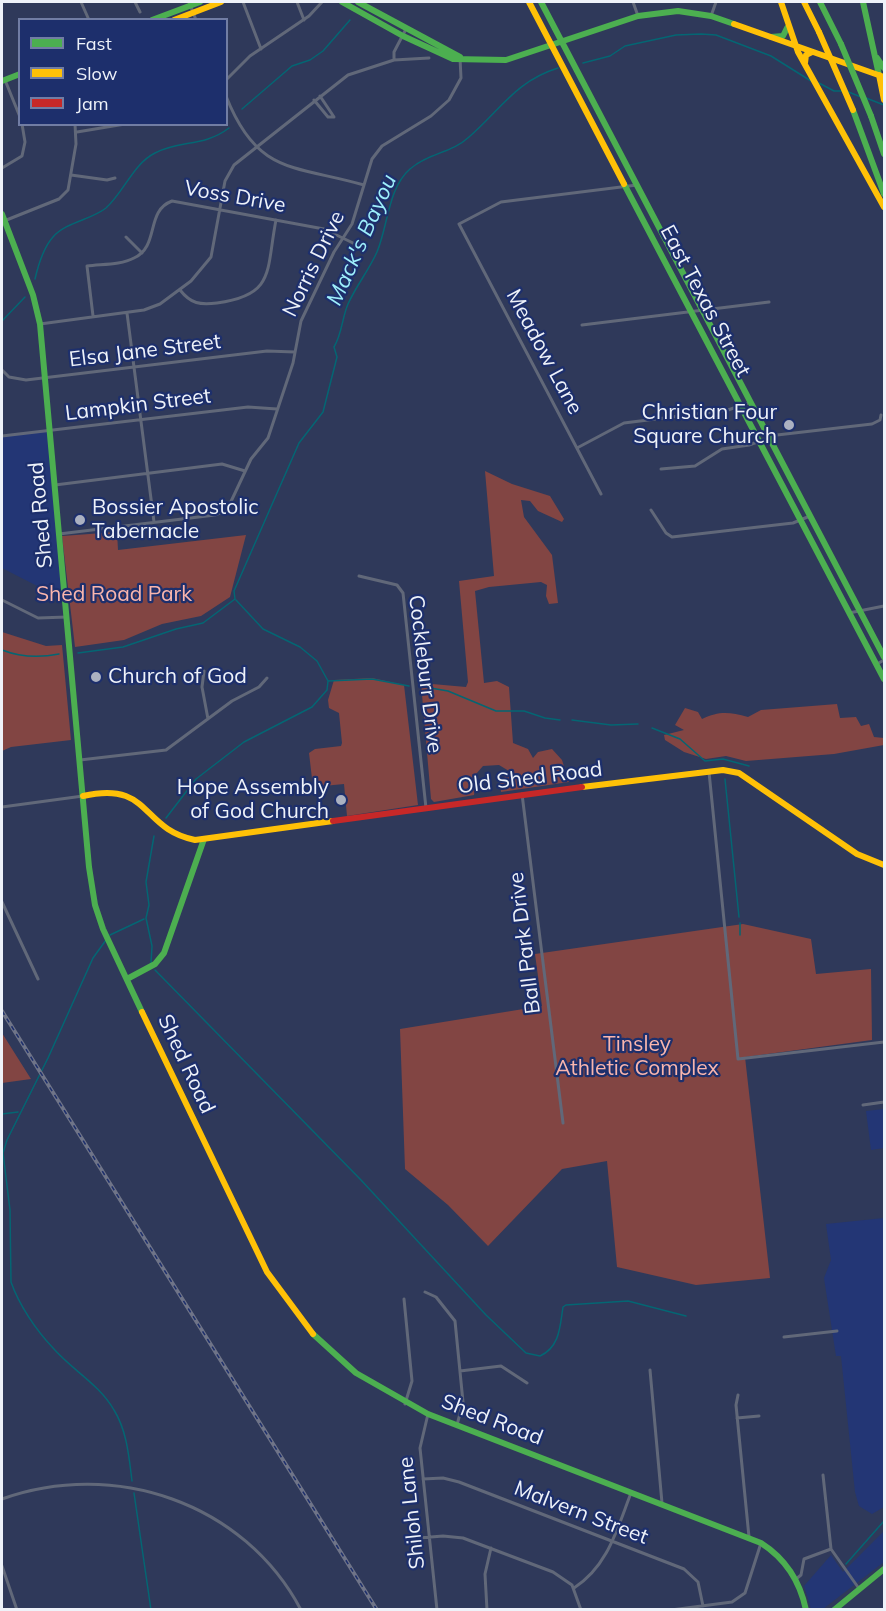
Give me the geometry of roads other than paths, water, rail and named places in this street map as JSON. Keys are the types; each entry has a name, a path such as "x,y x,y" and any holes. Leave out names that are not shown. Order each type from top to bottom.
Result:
{"main road":[{"path":"158,18 200,2"},
{"path":"176,18 191,6 221,2"},
{"path":"342,2 444,56 453,59 460,57"},
{"path":"358,2 460,57 480,61 498,61 638,16 675,11 711,16 882,76"},
{"name":"East Texas Street","path":"529,2 885,679"},
{"name":"East Texas Street","path":"541,2 885,658"},
{"path":"781,2 795,46 885,207"},
{"path":"804,2 853,110 885,194"},
{"path":"820,2 841,44 885,154"},
{"path":"863,2 882,76 884,95"},
{"path":"771,37 785,34 786,21"},
{"path":"806,65 806,55 812,52"},
{"path":"876,56 885,68"},
{"path":"3,80 18,75"},
{"name":"Shed Road","path":"3,217 33,295 40,324 82,795 95,905 127,979 262,1264 279,1294 301,1322 334,1357 366,1381 405,1404 761,1543 784,1561 796,1578 806,1610"},
{"name":"Old Shed Road","path":"82,795 110,791 130,795 143,804 173,835 191,840 709,770 739,773 857,854 885,865"},
{"path":"127,979 150,967 164,953 204,839"},
{"path":"834,1610 885,1569"}],"street":[{"path":"81,2 87,18"},
{"path":"135,2 140,12"},
{"path":"243,2 261,49"},
{"path":"297,2 304,20"},
{"path":"228,78 261,49 304,20 322,2"},
{"path":"633,2 638,16"},
{"path":"711,16 716,2"},
{"path":"394,60 394,52 407,28"},
{"name":"Norris Drive","path":"154,522 222,513 230,505 245,471 268,438 295,352 300,321 352,224 372,159 381,146 431,116 449,100 461,78 460,57"},
{"path":"40,324 152,308 180,290 208,264 214,250 229,172 314,100 354,72 394,60 429,58"},
{"path":"3,80 18,113"},
{"path":"314,100 328,117 334,117 320,96"},
{"path":"228,101 236,120 271,160 285,166 364,185"},
{"path":"2,168 22,156 25,142 22,126"},
{"path":"3,217 59,199 68,190 75,126"},
{"path":"76,132 113,126"},
{"path":"612,160 621,155"},
{"path":"71,175 107,180 115,178"},
{"path":"626,187 637,185"},
{"name":"Meadow Lane","path":"601,494 459,224 501,202 626,187"},
{"name":"Voss Drive","path":"142,254 149,244 157,212 164,205 181,202 324,229 352,243"},
{"path":"180,290 190,301 204,305 238,300 257,291 265,279 276,220"},
{"path":"93,317 87,266 128,261 142,254 126,237"},
{"path":"658,246 666,242"},
{"path":"582,325 769,302"},
{"path":"59,534 154,522 127,313"},
{"name":"Elsa Jane Street","path":"2,370 9,377 20,380 267,351 295,352"},
{"path":"723,372 732,366"},
{"path":"577,448 624,423 741,407 751,402"},
{"name":"Lampkin Street","path":"2,436 257,406 277,409"},
{"path":"662,469 695,466 717,450 769,437 872,424 880,420 881,415"},
{"path":"55,485 222,464 245,471"},
{"path":"651,510 666,533 672,537 801,520 810,516"},
{"path":"832,579 841,574"},
{"name":"Cockleburr Drive","path":"359,576 397,585 403,593 426,808"},
{"path":"2,600 38,618 67,617"},
{"path":"849,613 859,609 885,606"},
{"path":"877,664 885,658"},
{"path":"204,671 202,687 208,719"},
{"path":"80,760 166,750 232,701 258,687 267,678"},
{"path":"709,770 738,1059 885,1042"},
{"name":"Ball Park Drive","path":"522,794 563,1123"},
{"path":"2,807 82,795"},
{"path":"2,902 38,979"},
{"path":"863,1105 885,1102"},
{"path":"425,1292 436,1297 454,1318 463,1408 458,1425"},
{"path":"404,1299 412,1381 405,1404"},
{"path":"784,1336 837,1331"},
{"path":"460,1371 501,1366 527,1383"},
{"path":"650,1370 662,1503"},
{"path":"738,1395 737,1418 750,1537"},
{"name":"Shiloh Lane","path":"428,1414 420,1439 437,1610"},
{"path":"737,1418 759,1416"},
{"path":"823,1475 831,1549 860,1590"},
{"name":"Malvern Street","path":"423,1479 456,1481 688,1570 700,1585 703,1606"},
{"path":"2,1499 49,1487 90,1483 132,1487 166,1496 214,1518 250,1545 277,1573 301,1610"},
{"path":"574,1588 599,1567 612,1541 631,1491"},
{"path":"407,1539 460,1537 556,1573 574,1588 581,1610"},
{"path":"671,1610 732,1602 744,1595 761,1543"},
{"path":"487,1610 484,1578 491,1548"},
{"path":"796,1578 801,1575 804,1559 831,1549"},
{"path":"2,1566 17,1610"}],"waterway":[{"name":"Mack's Bayou","path":"242,109 292,66 310,60 323,51 350,20"},
{"name":"Mack's Bayou","path":"583,63 610,56 625,46 676,35 716,35 771,56 811,81"},
{"name":"Mack's Bayou","path":"78,653 123,647 176,629 203,623 235,599 234,591 299,443 323,412 337,357 334,347 346,309 377,252 397,186 410,169 417,164 462,142 520,88 531,80 558,68"},
{"name":"Mack's Bayou","path":"819,83 834,91 842,91"},
{"name":"Mack's Bayou","path":"846,91 861,97"},
{"name":"Mack's Bayou","path":"866,98 884,105"},
{"name":"Mack's Bayou","path":"35,279 44,251 53,237 65,228 106,208 147,158 164,149 210,138 229,128"},
{"name":"Mack's Bayou","path":"2,321 25,297"},
{"path":"166,818 196,779 244,742 312,707 327,690 328,681 317,661 300,647 263,629 236,600"},
{"name":"Mack's Bayou","path":"2,650 30,656 59,654"},
{"path":"328,681 372,679 409,686"},
{"path":"419,686 448,691 496,711 524,711 560,720"},
{"path":"572,720 611,725 638,724"},
{"path":"652,728 680,739 705,761 723,759 749,766"},
{"path":"725,779 739,917"},
{"path":"151,963 152,946 146,918 149,905 146,882 154,836"},
{"path":"110,935 144,919"},
{"path":"740,923 740,935"},
{"path":"106,940 93,958 48,1058 7,1140 3,1153 10,1210 11,1282 14,1291 29,1317 47,1341 60,1356 101,1392 114,1410 125,1435 132,1481"},
{"path":"155,970 361,1180 486,1315 526,1353 540,1356 552,1347 560,1328 563,1307 566,1305 628,1301 686,1316"},
{"path":"2,1114 18,1112"},
{"path":"134,1493 151,1610"},
{"path":"846,1564 884,1521"}],"railway":[{"path":"2,1011 377,1610"}],"place":[{"name":"Christian Four Square Church","path":"789,425"},
{"name":"Bossier Apostolic Tabernacle","path":"80,520"},
{"name":"Church of God","path":"96,677"},
{"name":"Hope Assembly of God Church","path":"341,800"}],"park label":[{"name":"Shed Road Park","path":"114,595"},
{"name":"Tinsley Athletic Complex","path":"637,1057"}]}
